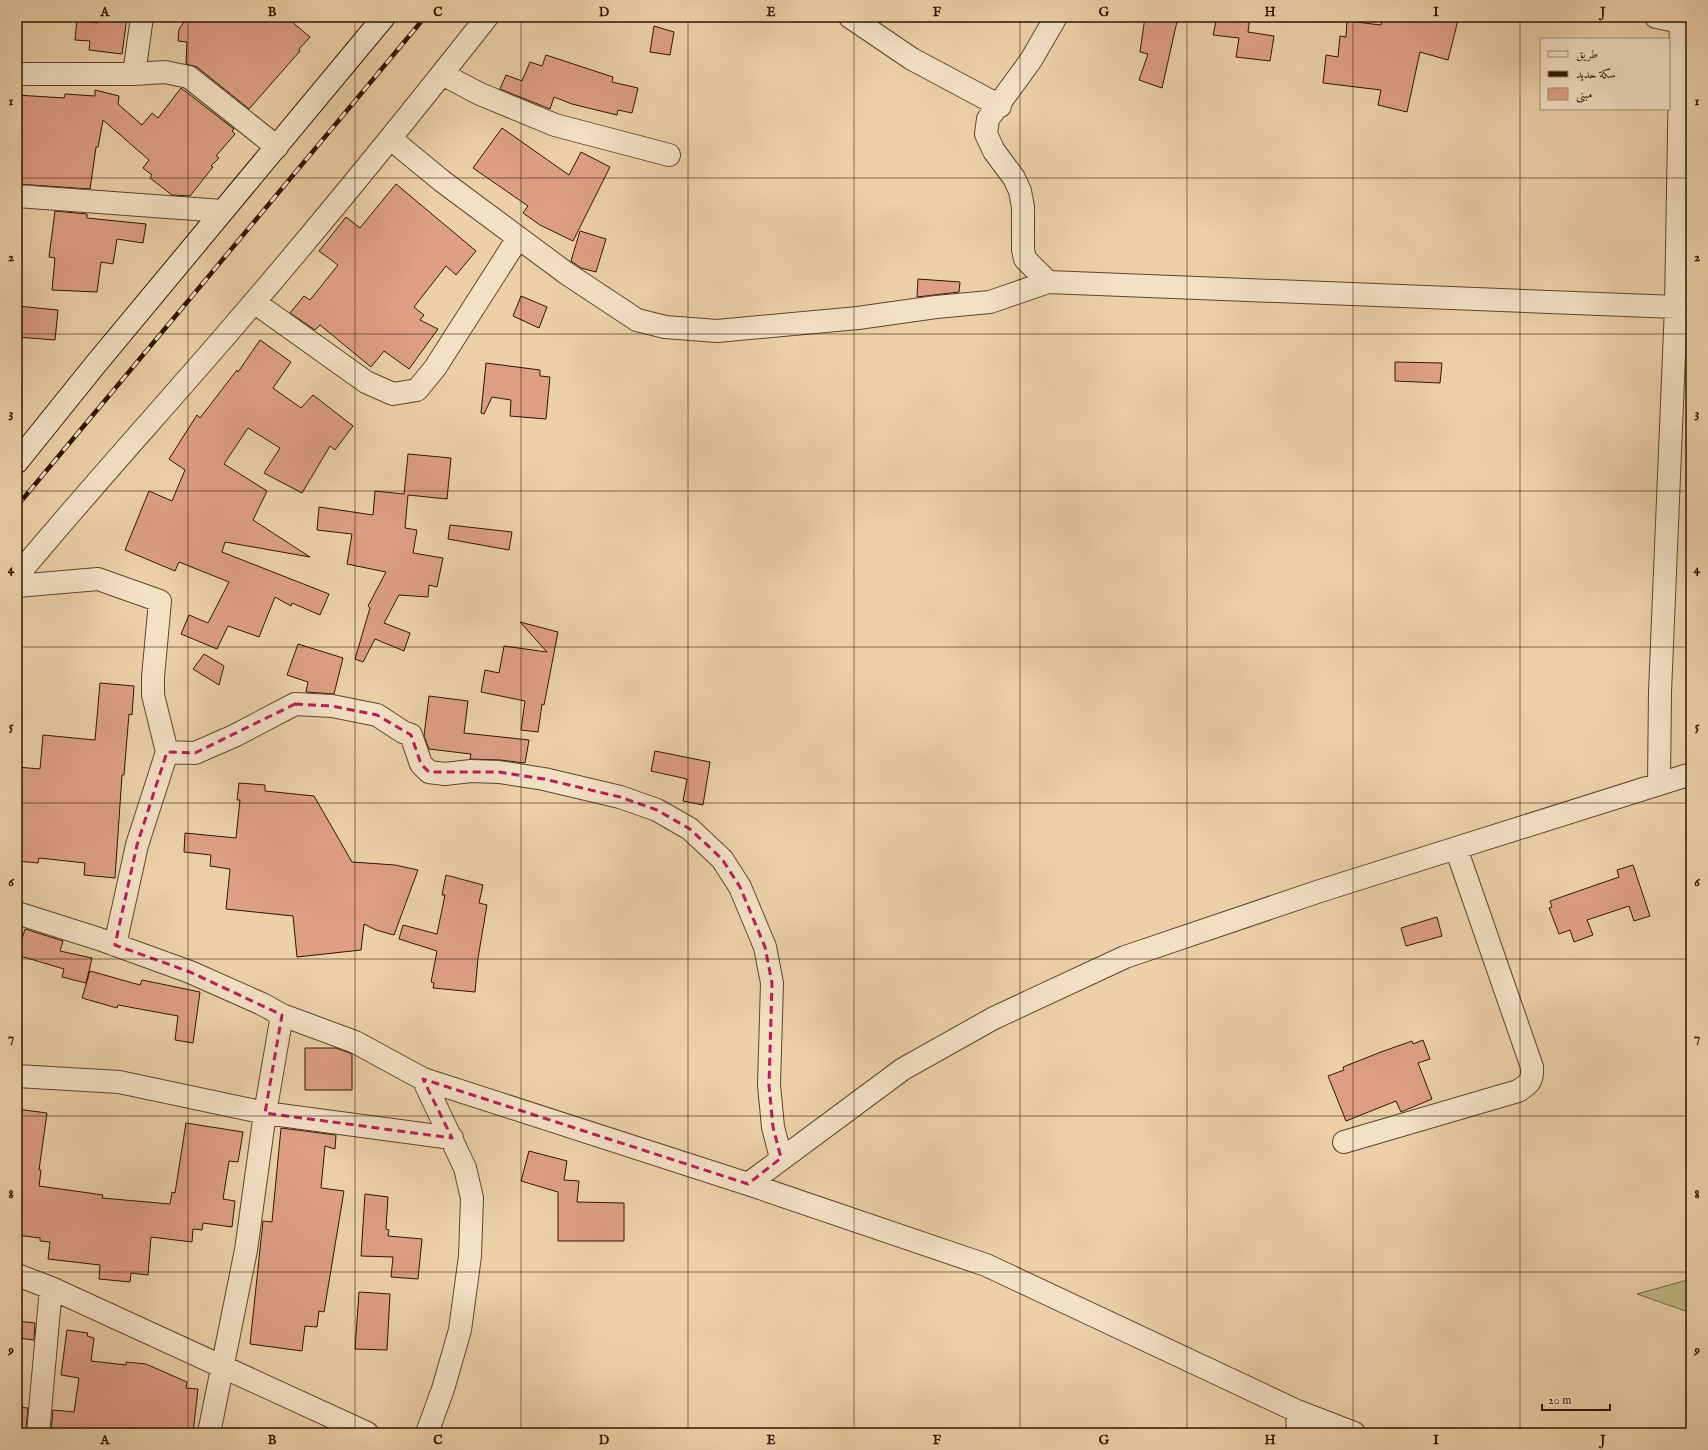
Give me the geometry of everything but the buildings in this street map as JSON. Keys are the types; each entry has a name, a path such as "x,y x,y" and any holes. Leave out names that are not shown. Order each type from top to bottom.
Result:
{"street":[{"path":"134,74 142,17"},
{"path":"17,462 222,211 384,17"},
{"path":"17,576 76,505 254,302 391,139 487,17"},
{"path":"850,17 912,59 1000,106"},
{"path":"1048,282 1025,259 1023,250 1023,207 1020,191 1014,178 994,152 986,134 988,119 1000,106 1031,60 1056,17"},
{"path":"1656,17 1681,20 1676,307 1660,692 1658,784"},
{"path":"17,74 134,74 165,72 189,77 276,147"},
{"path":"442,74 480,94 555,124 669,155"},
{"path":"391,139 442,181 566,273 637,320 665,327 717,331 858,318 936,307 990,302 1048,282 1676,307"},
{"path":"17,196 222,211"},
{"path":"254,302 366,382 393,394 417,390 435,368 518,238"},
{"path":"17,586 98,579 160,600 153,676 153,695 167,752 137,844 115,945"},
{"path":"167,752 195,753 234,736 295,704 332,706 377,715 403,732 411,735 421,764 429,772 445,774 499,772 544,779 620,797 650,807 690,829 722,859 740,887 765,947 772,983 769,1085 773,1127 781,1158"},
{"path":"748,1184 781,1158 903,1069 994,1018 1125,957 1213,925 1691,774"},
{"path":"1344,1142 1518,1092 1533,1078 1532,1067 1456,848"},
{"path":"17,913 115,945 190,972 262,1004 282,1015 355,1042 422,1079 748,1184 986,1265 1297,1411 1354,1433"},
{"path":"209,1433 221,1366 246,1250 265,1113 282,1015"},
{"path":"17,1076 119,1082 265,1113 452,1138"},
{"path":"422,1079 452,1138 465,1168 472,1198 470,1256 460,1330 443,1389 427,1433"},
{"path":"17,1275 51,1288 367,1433"},
{"path":"38,1433 51,1288"},
{"path":"1297,1411 1298,1433"}],"highlighted area":[{"path":"295,704 332,706 377,715 411,735 421,764 429,772 499,772 544,779 620,797 657,810 690,829 722,859 740,887 765,947 772,983 769,1085 773,1127 781,1158 748,1184 423,1079 452,1138 265,1113 282,1015 190,972 115,945 137,845 167,752 195,753"}],"shaded area":[{"path":"1691,1279 1691,1313 1637,1294"}],"railway":[{"path":"17,506 425,17"}]}
